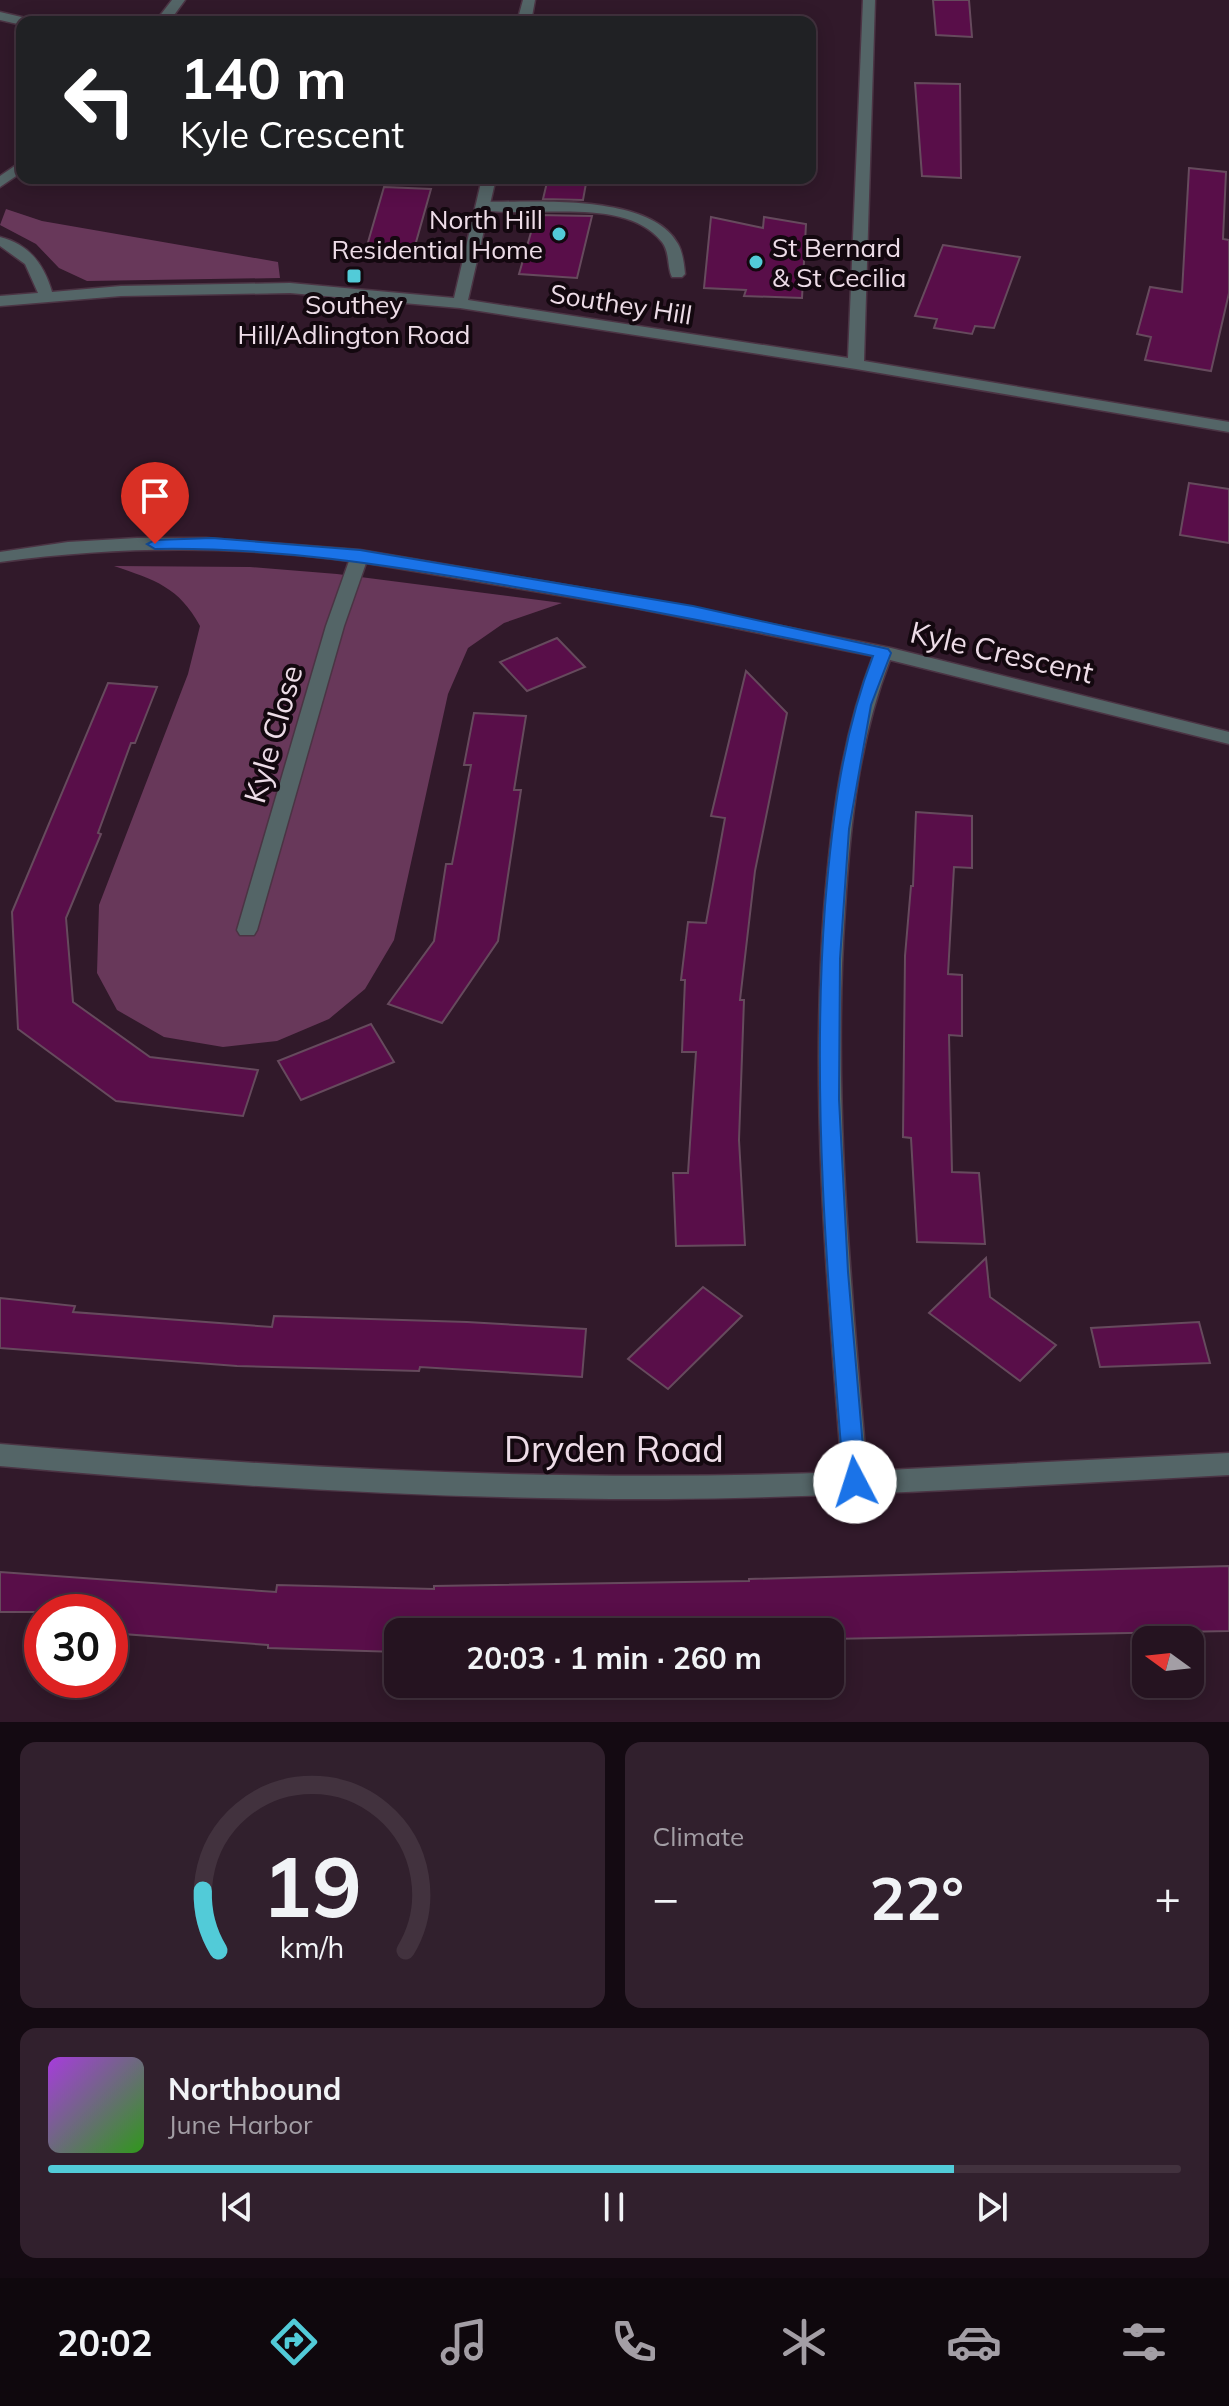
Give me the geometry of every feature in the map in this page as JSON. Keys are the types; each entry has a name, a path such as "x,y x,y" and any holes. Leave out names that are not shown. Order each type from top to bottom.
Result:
{"street":[{"path":"167,16 179,0"},
{"path":"856,364 869,0"},
{"path":"0,183 16,170"},
{"path":"460,303 488,184"},
{"path":"483,206 591,211 639,218 669,240 676,254 677,274"},
{"path":"0,241 14,246 37,265 46,296"},
{"name":"Southey Hill","path":"0,301 200,288 290,288 460,303 856,364 1229,427"},
{"name":"Kyle Crescent","path":"0,557 98,546 212,543 360,555 693,611 1088,700 1229,738"},
{"name":"Kyle Close","path":"247,930 335,626 360,555"},
{"path":"855,1482 838,1272 829,1099 831,959 840,829 863,705 883,653"},
{"name":"Dryden Road","path":"0,1455 182,1472 572,1486 855,1482 1229,1464"}],"shaded area":[{"path":"6,209 42,221 278,262 280,278 87,281 59,268 36,244 0,225"},
{"path":"114,566 250,567 337,574 562,603 504,623 468,648 448,694 394,940 365,989 329,1019 277,1041 223,1047 164,1037 117,1010 97,973 99,905 188,674 200,626 183,602 164,587"}],"building":[{"path":"933,0 969,0 972,37 936,35"},
{"path":"915,83 960,84 961,178 922,176"},
{"path":"1189,168 1226,172 1223,239 1229,240 1229,293 1211,371 1145,360 1151,337 1137,334 1150,287 1182,292"},
{"path":"547,184 586,184 583,200 543,199"},
{"path":"384,187 431,189 411,260 364,256"},
{"name":"North Hill Residential Home","path":"536,215 592,216 577,278 519,274"},
{"name":"St Bernard & St Cecilia","path":"711,217 763,228 764,217 806,224 802,298 744,296 746,290 704,288"},
{"path":"943,245 1020,257 994,328 975,326 972,334 934,328 937,319 915,316"},
{"path":"1189,483 1229,489 1229,543 1180,535"},
{"path":"557,638 585,667 527,691 500,662"},
{"path":"746,671 787,713 755,871 740,1000 744,1000 739,1140 745,1245 676,1246 673,1173 688,1173 696,1052 682,1052 685,980 681,980 688,922 706,923 725,818 711,816"},
{"path":"108,683 157,687 135,743 131,743 98,833 101,834 66,918 73,1002 150,1057 258,1070 243,1116 116,1101 18,1029 12,912"},
{"path":"474,713 526,716 514,790 521,790 498,941 442,1023 388,1004 434,941 446,864 452,864 471,765 464,765"},
{"path":"916,812 972,816 972,868 954,867 948,974 962,975 962,1036 949,1035 952,1172 979,1173 985,1244 917,1242 911,1138 903,1137 905,956 913,886"},
{"path":"371,1024 394,1062 301,1100 278,1061"},
{"path":"986,1258 990,1297 1056,1345 1020,1381 929,1313"},
{"path":"703,1287 742,1316 668,1389 628,1359"},
{"path":"0,1298 75,1306 73,1312 272,1327 274,1316 586,1329 582,1377 420,1367 419,1371 237,1366 0,1348"},
{"path":"1199,1322 1210,1363 1100,1367 1091,1328"},
{"path":"1229,1566 1229,1631 1204,1632 1204,1626 1132,1626 1132,1633 844,1639 844,1618 384,1618 384,1652 268,1648 268,1645 128,1634 128,1594 24,1594 24,1612 0,1612 0,1572 276,1592 277,1585 434,1589 434,1586"}],"place":[{"name":"North Hill Residential Home","path":"559,234"},
{"name":"St Bernard & St Cecilia","path":"756,262"},
{"name":"Southey Hill/Adlington Road","path":"354,276"}],"route":[{"path":"155,544 212,543 360,555 693,611 883,653 863,705 840,829 831,959 829,1099 838,1272 855,1482"}]}
